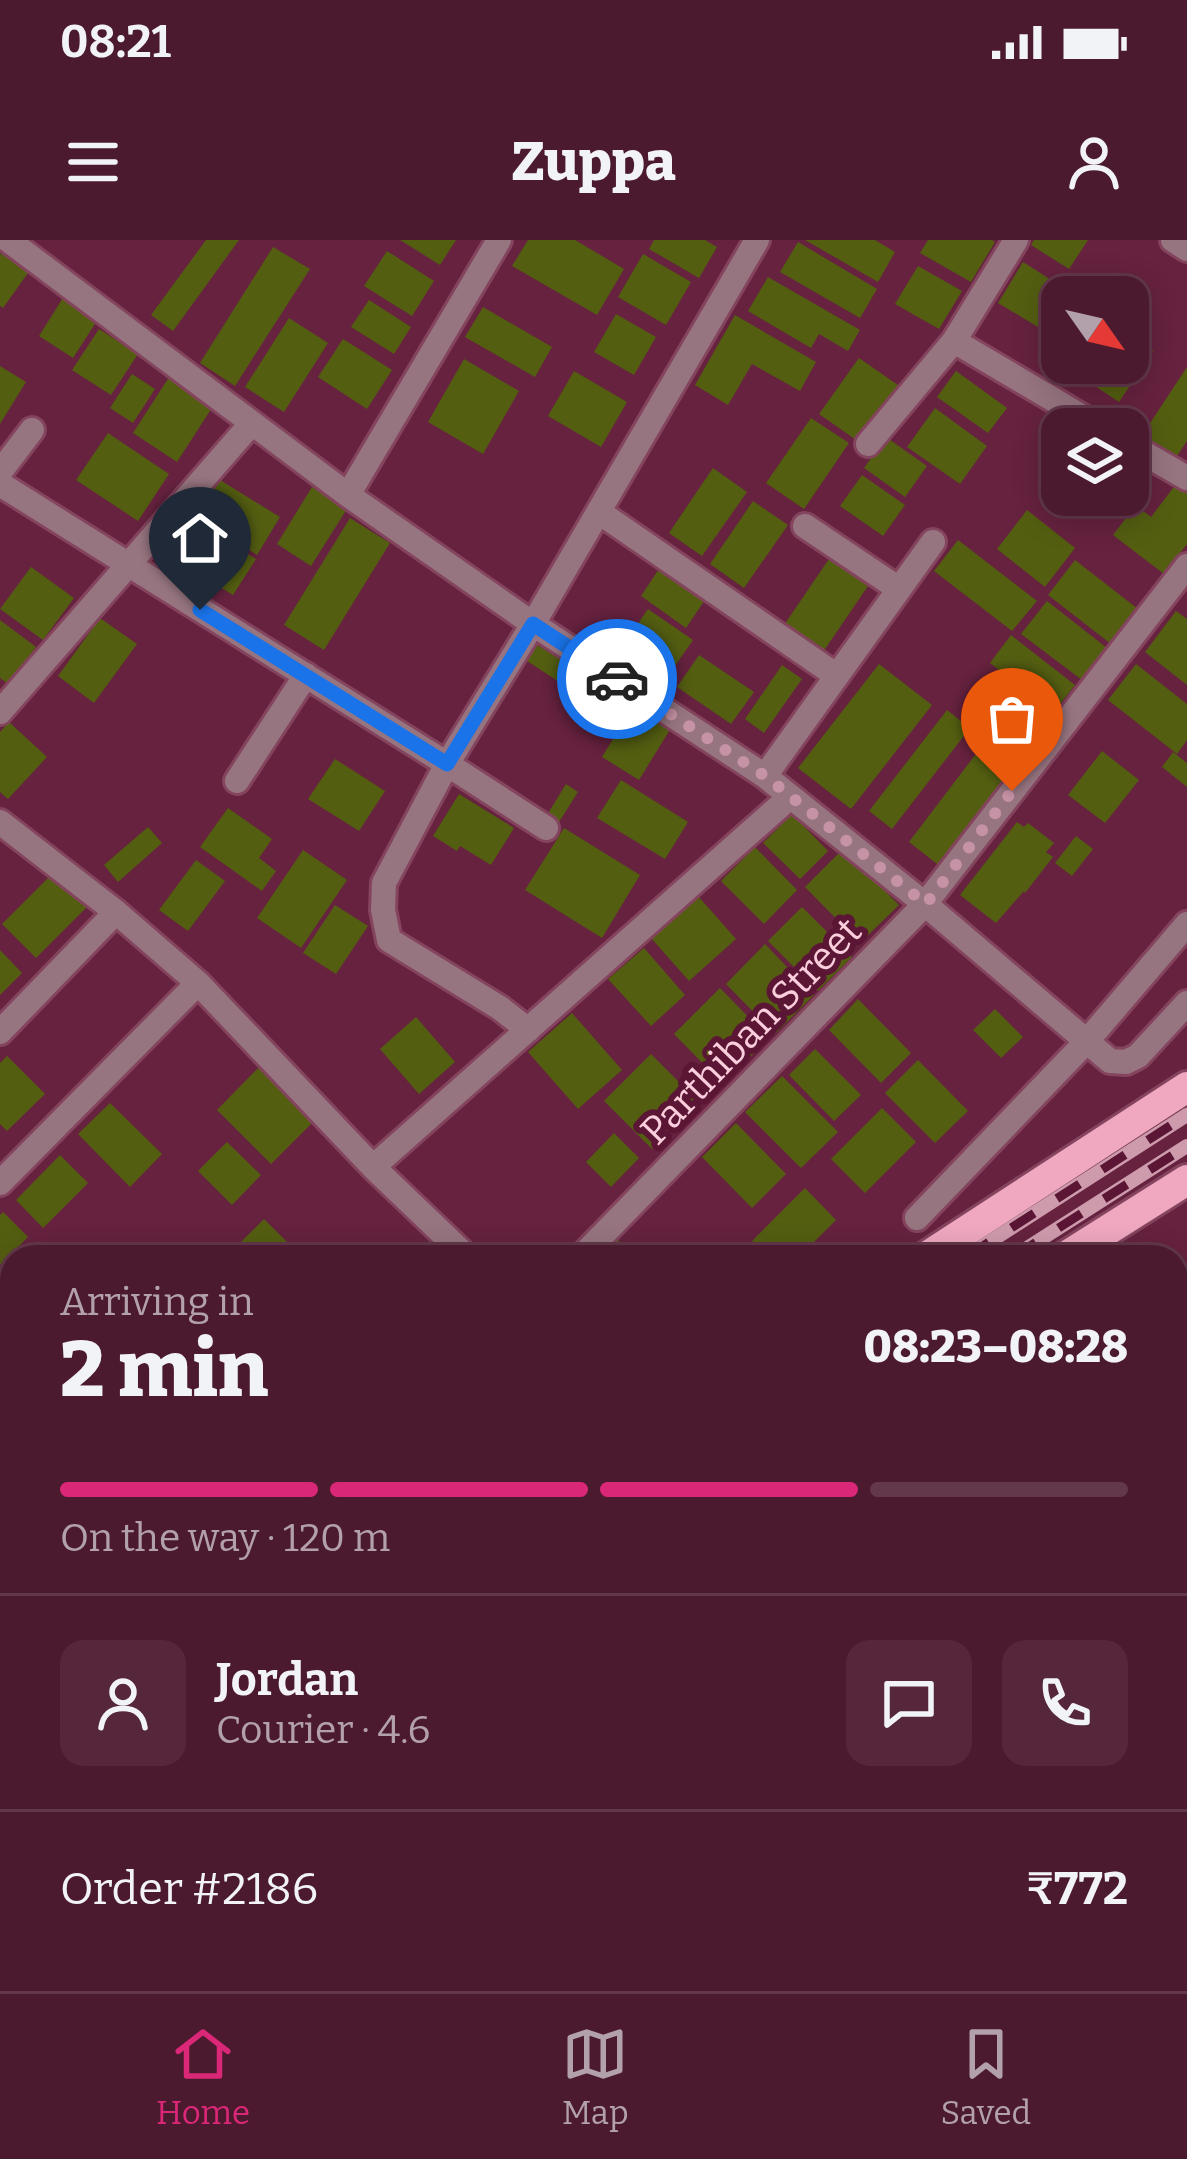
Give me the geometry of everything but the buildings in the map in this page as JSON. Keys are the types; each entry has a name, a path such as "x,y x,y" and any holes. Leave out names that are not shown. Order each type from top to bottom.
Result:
{"main road":[{"path":"944,1245 1187,1087"},
{"path":"1084,1245 1187,1180"}],"street":[{"path":"8,240 348,496 765,776 926,904 1110,1061 1126,1062 1138,1056 1187,1004"},
{"path":"348,496 499,240"},
{"path":"527,1030 500,1008 389,940 382,910 384,883 447,764 757,240"},
{"path":"868,444 954,341 1016,240"},
{"path":"1173,240 1187,249"},
{"path":"954,341 1067,408"},
{"path":"0,712 250,424"},
{"path":"0,472 32,430"},
{"path":"1149,456 1187,478"},
{"path":"0,484 546,828"},
{"path":"599,512 837,676"},
{"path":"805,526 899,589"},
{"path":"765,776 933,542"},
{"name":"Parthiban Street","path":"593,1245 926,904 1187,566"},
{"path":"237,781 306,675"},
{"path":"373,1167 790,797"},
{"path":"0,822 198,983 373,1167 454,1245"},
{"path":"0,1032 116,912"},
{"path":"917,1218 1046,1083 1080,1035 1187,924"},
{"path":"0,1184 198,983"}],"railway":[{"path":"985,1245 1187,1115"},
{"path":"1032,1245 1187,1146"}],"way so far":[{"path":"617,679 765,776 926,904 1012,791"}],"route":[{"path":"200,610 447,764 533,624 617,679"}]}
